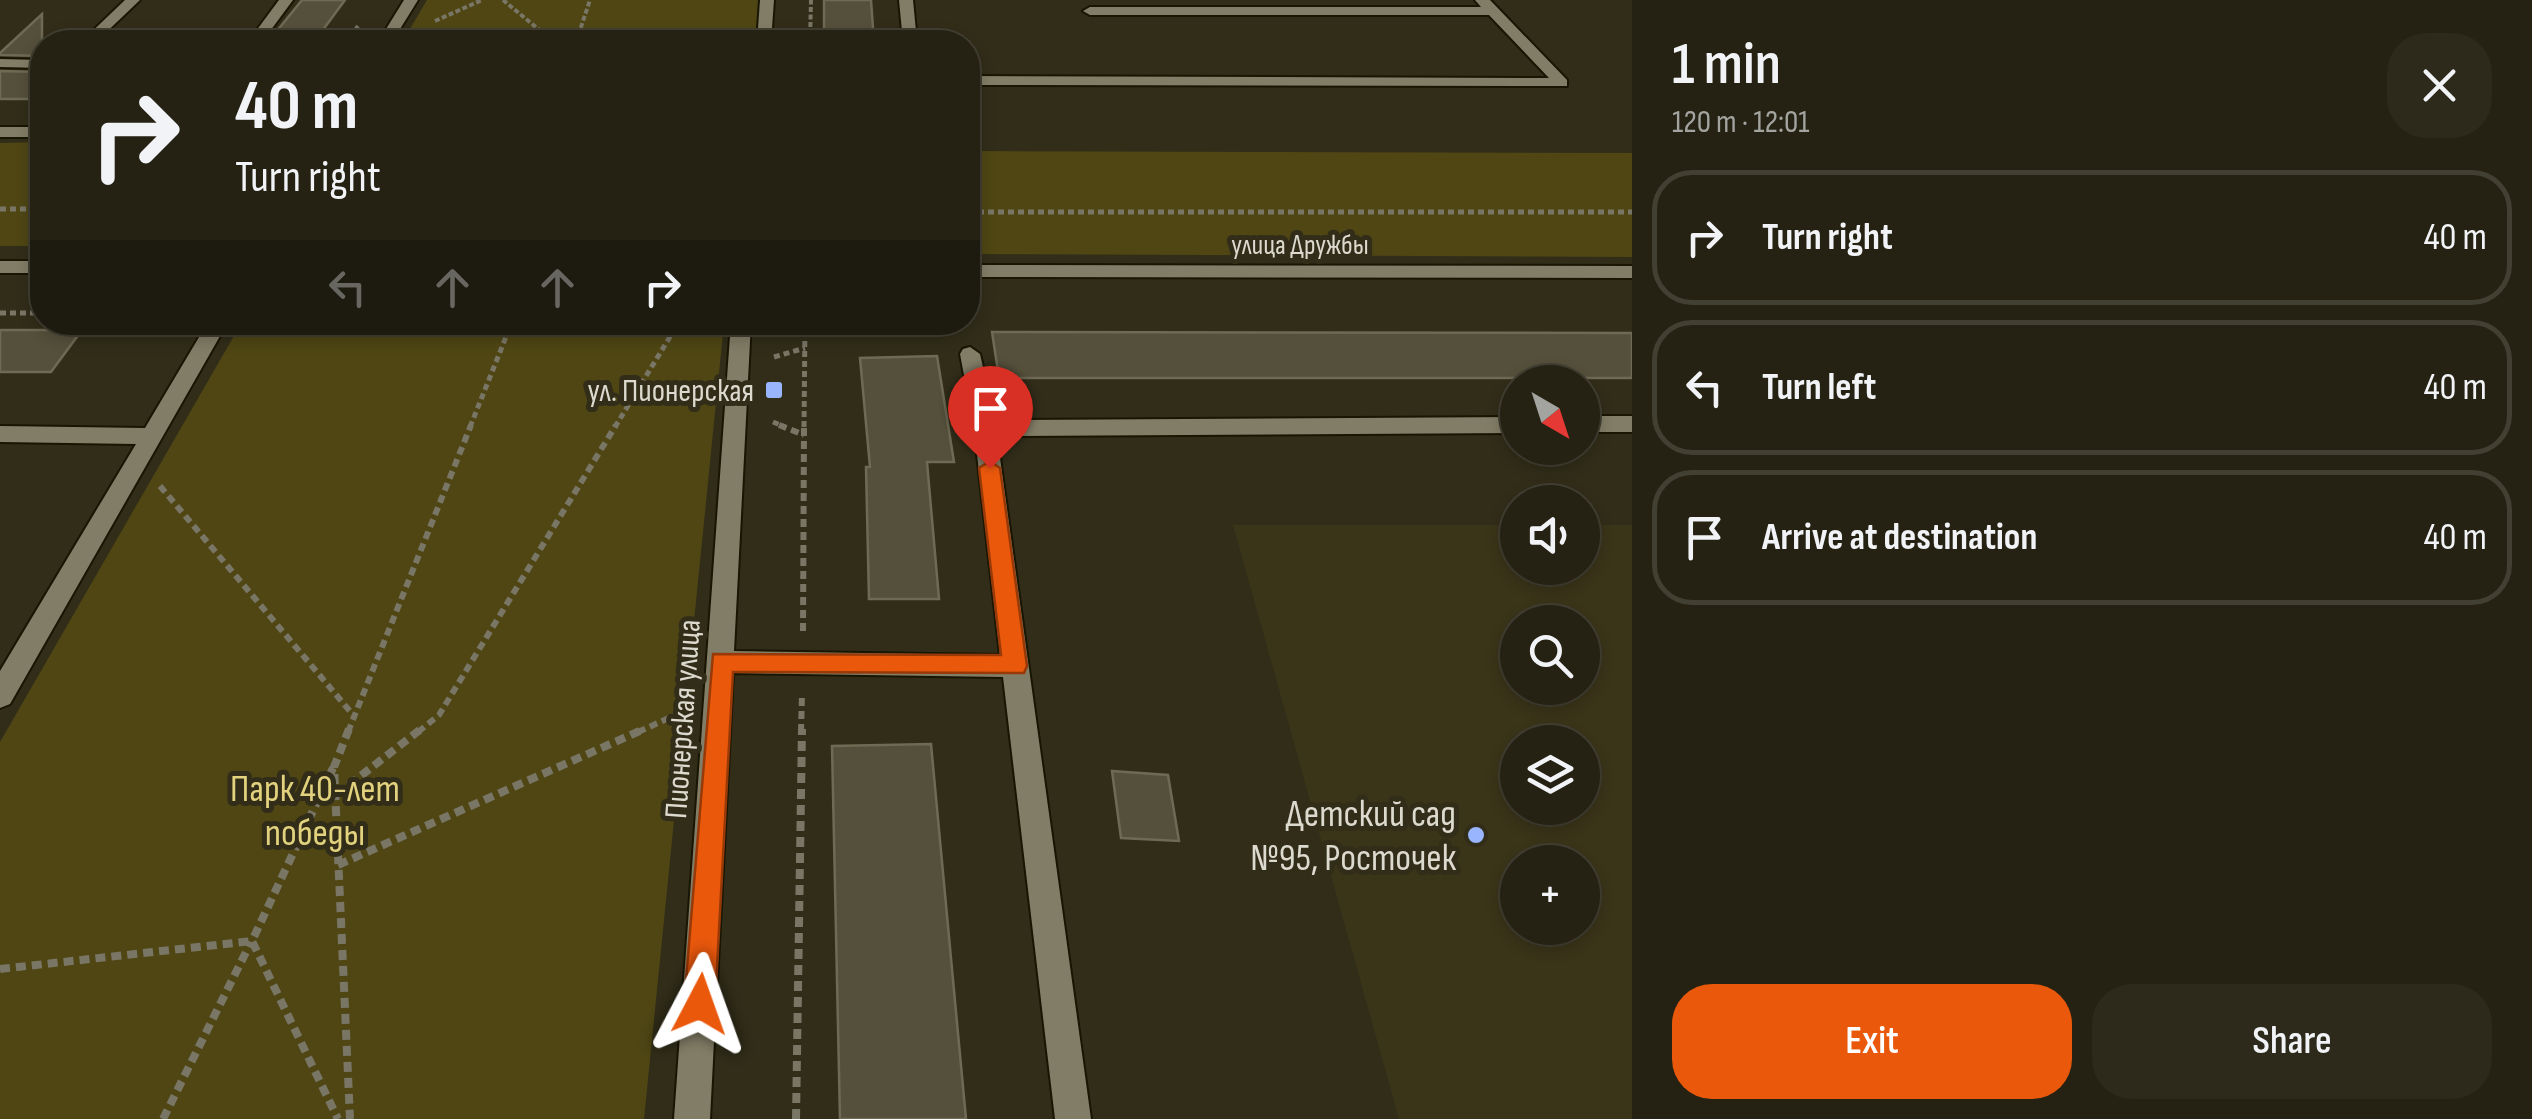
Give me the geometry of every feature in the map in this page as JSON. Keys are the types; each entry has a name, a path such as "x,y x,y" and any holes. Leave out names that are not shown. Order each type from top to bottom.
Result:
{"street":[{"path":"101,30 132,0"},
{"path":"264,30 286,0"},
{"path":"392,30 411,0"},
{"path":"765,30 767,0"},
{"path":"906,0 909,30"},
{"path":"980,81 1562,83 1488,6 1090,11"},
{"path":"0,63 30,64"},
{"path":"0,132 30,132"},
{"path":"0,267 30,267"},
{"name":"улица Дружбы","path":"980,270 1632,272"},
{"path":"0,696 211,335"},
{"name":"Пионерская улица","path":"692,1119 741,335"},
{"path":"970,354 985,428 1073,1119"},
{"path":"1600,424 1632,424"},
{"path":"985,428 1500,425"},
{"path":"0,434 155,436"},
{"path":"721,662 1015,666"}],"path":[{"path":"503,0 539,30"},
{"path":"580,30 590,0"},
{"path":"810,30 811,0"},
{"path":"0,209 30,209"},
{"path":"980,212 1632,212"},
{"path":"0,313 30,312"},
{"path":"163,1119 334,767 507,335"},
{"path":"336,795 440,715 670,335"},
{"path":"796,1119 805,335"},
{"path":"774,357 805,348"},
{"path":"773,422 804,435"},
{"path":"140,462 354,716"},
{"path":"338,865 719,695"},
{"path":"334,767 350,1119"},
{"path":"0,969 252,941"},
{"path":"252,941 338,1119"}],"shaded area":[{"name":"Детский сад №95, Росточек","path":"1233,525 1500,525 1500,585 1600,585 1600,525 1632,525 1632,1119 1399,1119"}],"green space":[{"path":"427,0 760,0 757,30 409,30"},
{"path":"30,142 30,246 0,246 0,143"},
{"path":"980,151 1632,153 1632,257 980,254"},
{"name":"Парк 40-лет победы","path":"235,335 723,335 644,1119 0,1119 0,742"}],"building":[{"path":"302,0 345,0 323,30 278,30"},
{"path":"824,0 871,0 873,30 824,30"},
{"path":"42,14 42,30 30,30 30,56 0,53"},
{"path":"0,71 30,72 30,99 0,99"},
{"path":"0,330 30,330 30,335 78,335 51,372 0,372"},
{"path":"992,332 1632,333 1632,378 1600,378 1600,365 1500,365 1500,378 999,378"},
{"path":"937,356 954,462 927,462 939,599 869,599 866,467 870,467 860,358"},
{"path":"931,744 966,1119 840,1119 832,746"},
{"path":"1112,771 1168,775 1179,841 1121,838"}],"place":[{"name":"ул. Пионерская","path":"774,390"},
{"name":"Детский сад №95, Росточек","path":"1476,835"}],"route":[{"path":"700,1004 721,662 1015,666 990,468"}]}
